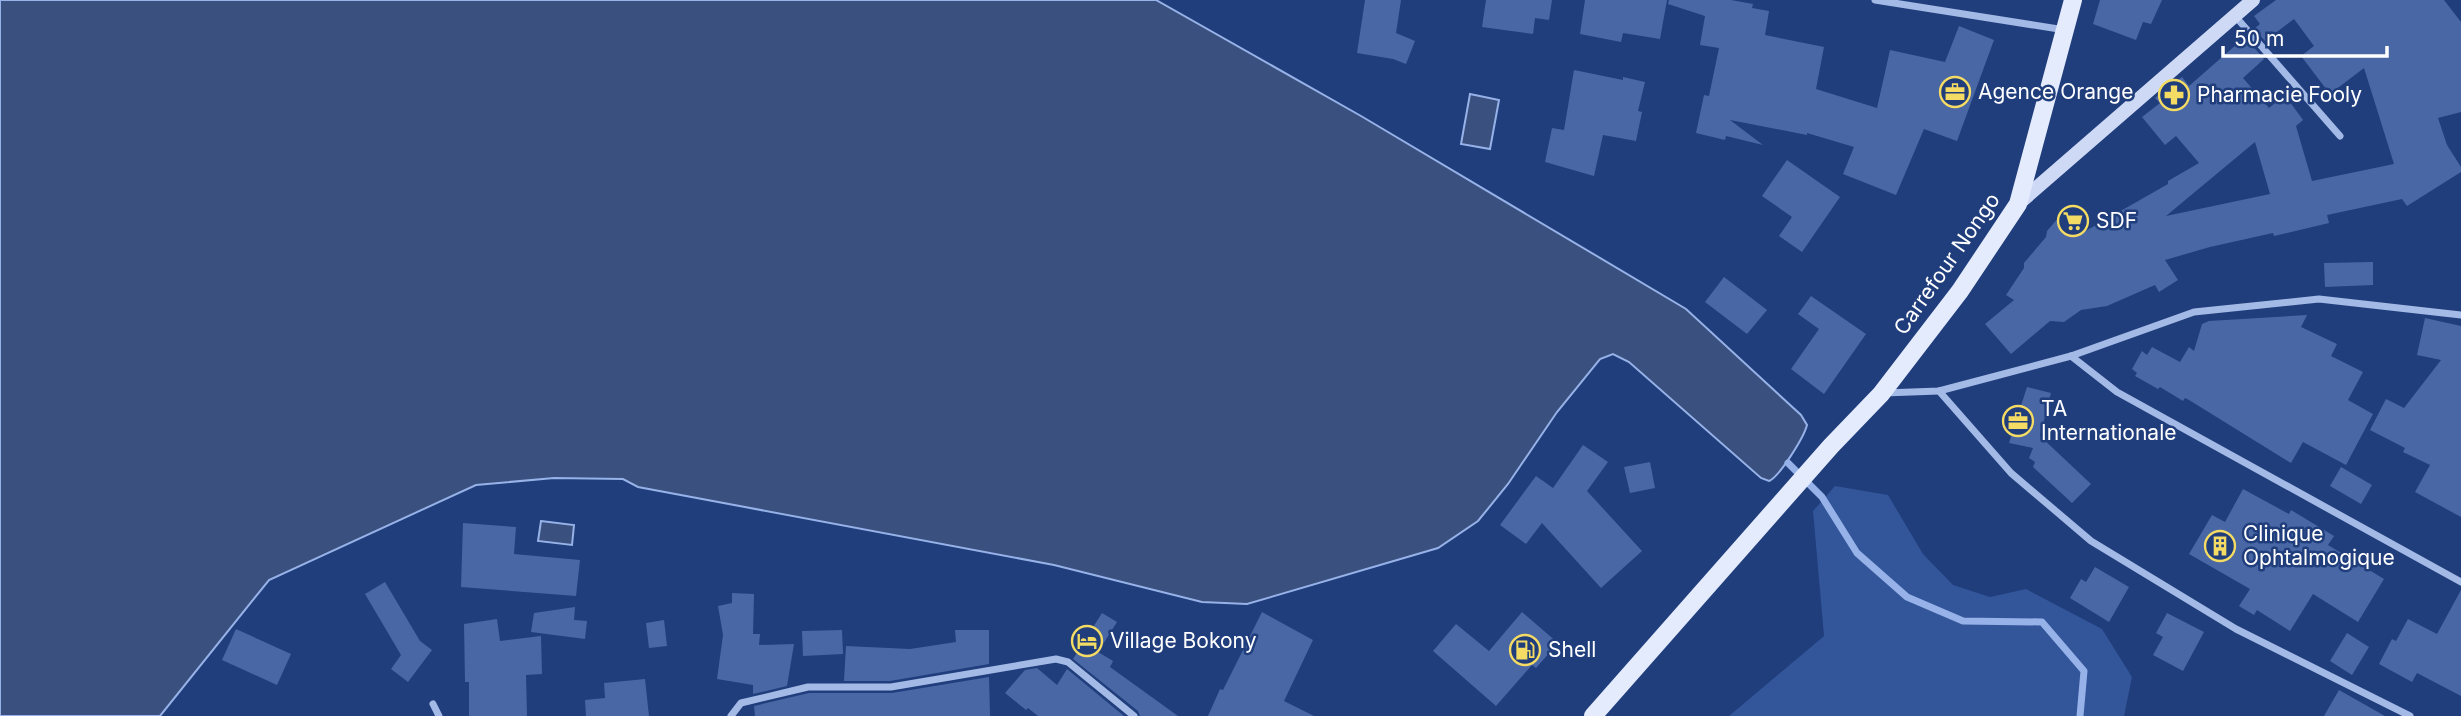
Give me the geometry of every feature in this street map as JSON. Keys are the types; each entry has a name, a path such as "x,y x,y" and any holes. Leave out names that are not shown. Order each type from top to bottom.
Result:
{"main road":[{"name":"Carrefour Nongo","path":"1593,716 1831,446 1881,394 1960,291 2018,204 2073,0"}],"street":[{"path":"1875,0 2066,30"},
{"path":"2018,204 2253,0"},
{"path":"2235,15 2340,136"},
{"path":"1881,394 1939,391 2071,356 2194,312 2319,299 2461,315"},
{"path":"2071,356 2118,391 2461,582"},
{"path":"1939,391 2011,472 2091,541 2236,629 2410,716"},
{"path":"731,716 741,703 808,687 891,687 1056,659 1068,662 1134,716"},
{"path":"433,704 439,716"}],"shaded area":[{"path":"0,0 1156,0 1361,116 1686,309 1801,415 1807,425 1791,456 1769,481 1761,478 1629,362 1613,354 1600,359 1557,412 1508,484 1478,521 1438,548 1247,604 1202,602 1054,565 638,487 623,479 554,478 476,485 269,580 160,716 0,716"},
{"path":"1470,94 1499,100 1490,149 1461,144"},
{"path":"1835,486 1888,495 1923,554 1953,585 1990,597 2026,589 2102,629 2132,677 2124,716 1729,716 1824,636 1813,511"},
{"path":"541,521 574,525 572,545 538,541"}],"building":[{"path":"1365,0 1401,0 1396,33 1415,41 1406,64 1357,53"},
{"path":"1486,0 1552,0 1549,20 1535,18 1533,34 1482,27"},
{"path":"1585,0 1667,0 1660,39 1623,33 1621,42 1580,34"},
{"path":"1669,0 1731,0 1753,4 1752,8 1769,11 1765,35 1824,47 1816,89 1877,108 1890,50 1945,62 1959,26 1994,40 1957,141 1924,129 1896,195 1843,174 1854,147 1807,133 1730,120 1763,145 1726,136 1725,140 1696,133 1704,95 1709,96 1719,48 1700,45 1705,16 1668,4"},
{"path":"2100,0 2162,0 2151,24 2143,22 2136,40 2093,24"},
{"path":"2276,0 2444,0 2461,22 2461,112 2438,118 2447,145 2461,167 2461,172 2407,206 2402,199 2327,215 2329,223 2210,247 2165,260 2178,280 2159,292 2155,285 2107,306 2081,310 2064,322 2050,321 2011,354 1985,324 2014,300 2006,295 2024,268 2024,263 2046,237 2047,231 2066,209 2082,233 2168,184 2168,181 2199,163 2176,136 2165,145 2142,117 2160,103 2155,98 2182,77 2189,86 2245,37 2264,59 2243,78 2269,108 2285,95 2303,120 2296,126 2312,181 2394,164 2364,68 2330,94 2301,56 2314,46 2294,19 2265,41 2254,29 2260,24 2254,16","holes":["2255,142 2270,194 2166,216"]},
{"path":"1574,70 1645,82 1638,111 1642,112 1636,141 1603,135 1594,176 1545,162 1552,128 1564,130"},
{"path":"1787,160 1840,197 1802,252 1779,236 1792,217 1762,196"},
{"path":"2373,262 2373,285 2325,287 2324,263"},
{"path":"1724,277 1767,310 1747,334 1705,302"},
{"path":"1811,296 1866,334 1824,394 1791,369 1819,329 1798,314"},
{"path":"2307,315 2301,327 2337,344 2331,356 2363,372 2348,400 2373,414 2346,465 2303,442 2291,463 2189,400 2185,398 2183,401 2135,376 2137,373 2132,369 2142,351 2147,355 2152,347 2180,362 2189,347 2194,351 2202,324 2209,321"},
{"path":"2425,318 2461,326 2461,517 2415,492 2430,465 2403,452 2405,448 2370,430 2386,399 2404,408 2441,360 2417,355"},
{"path":"2027,387 2051,393 2040,436 2091,484 2072,503 2033,467 2035,462 2029,458 2033,448 2009,443"},
{"path":"1583,445 1608,462 1587,491 1642,551 1601,588 1542,523 1526,544 1500,525 1536,476 1553,488"},
{"path":"1650,462 1655,488 1630,493 1624,467"},
{"path":"2341,467 2372,485 2361,504 2330,486"},
{"path":"2243,489 2289,514 2291,510 2334,536 2328,545 2384,579 2358,622 2313,594 2290,631 2257,610 2254,615 2239,606 2250,589 2189,554 2212,515 2225,522"},
{"path":"463,523 516,527 514,554 580,560 576,596 461,587"},
{"path":"2095,567 2129,587 2109,622 2070,598 2081,579 2086,582"},
{"path":"385,582 420,641 432,650 408,682 391,669 401,655 365,594"},
{"path":"2461,590 2461,696 2417,673 2412,682 2379,664 2392,639 2396,641 2408,619 2437,634"},
{"path":"732,593 754,594 753,634 760,634 759,645 794,644 787,686 753,694 753,685 717,679 723,635 718,606 732,603"},
{"path":"575,607 574,620 587,621 585,639 531,632 534,613"},
{"path":"1262,612 1313,640 1284,701 1314,716 1208,716 1220,689 1223,690"},
{"path":"1522,612 1558,643 1536,668 1532,665 1496,706 1433,651 1456,624 1489,651"},
{"path":"1102,613 1117,622 1098,652 1113,661 1110,667 1178,716 1140,716 1138,711 1073,659"},
{"path":"2167,613 2204,632 2183,671 2153,655 2163,637 2156,633"},
{"path":"497,619 500,641 541,636 542,674 526,675 527,716 469,716 469,682 465,682 464,624"},
{"path":"664,620 667,646 649,648 646,623"},
{"path":"236,629 291,654 277,685 222,660"},
{"path":"842,630 843,654 803,656 802,631"},
{"path":"955,630 989,630 989,664 890,681 844,681 846,646 910,649 956,642"},
{"path":"2347,633 2369,647 2352,675 2330,661"},
{"path":"1037,668 1057,685 1067,669 1124,716 1038,716 1028,708 1026,710 1005,693 1025,670"},
{"path":"989,677 990,716 755,716 754,706 809,693 892,693"},
{"path":"645,679 649,716 586,716 585,700 605,698 604,683"},
{"path":"2339,690 2385,716 2324,716"}],"waterway":[{"path":"1788,463 1822,497 1857,553 1907,597 1963,621 2042,622 2084,671 2080,716"}],"place":[{"name":"Agence Orange","path":"1955,92"},
{"name":"Pharmacie Fooly","path":"2174,95"},
{"name":"SDF","path":"2073,221"},
{"name":"TA Internationale","path":"2018,421"},
{"name":"Clinique Ophtalmogique","path":"2220,546"},
{"name":"Village Bokony","path":"1087,641"},
{"name":"Shell","path":"1525,650"}]}
